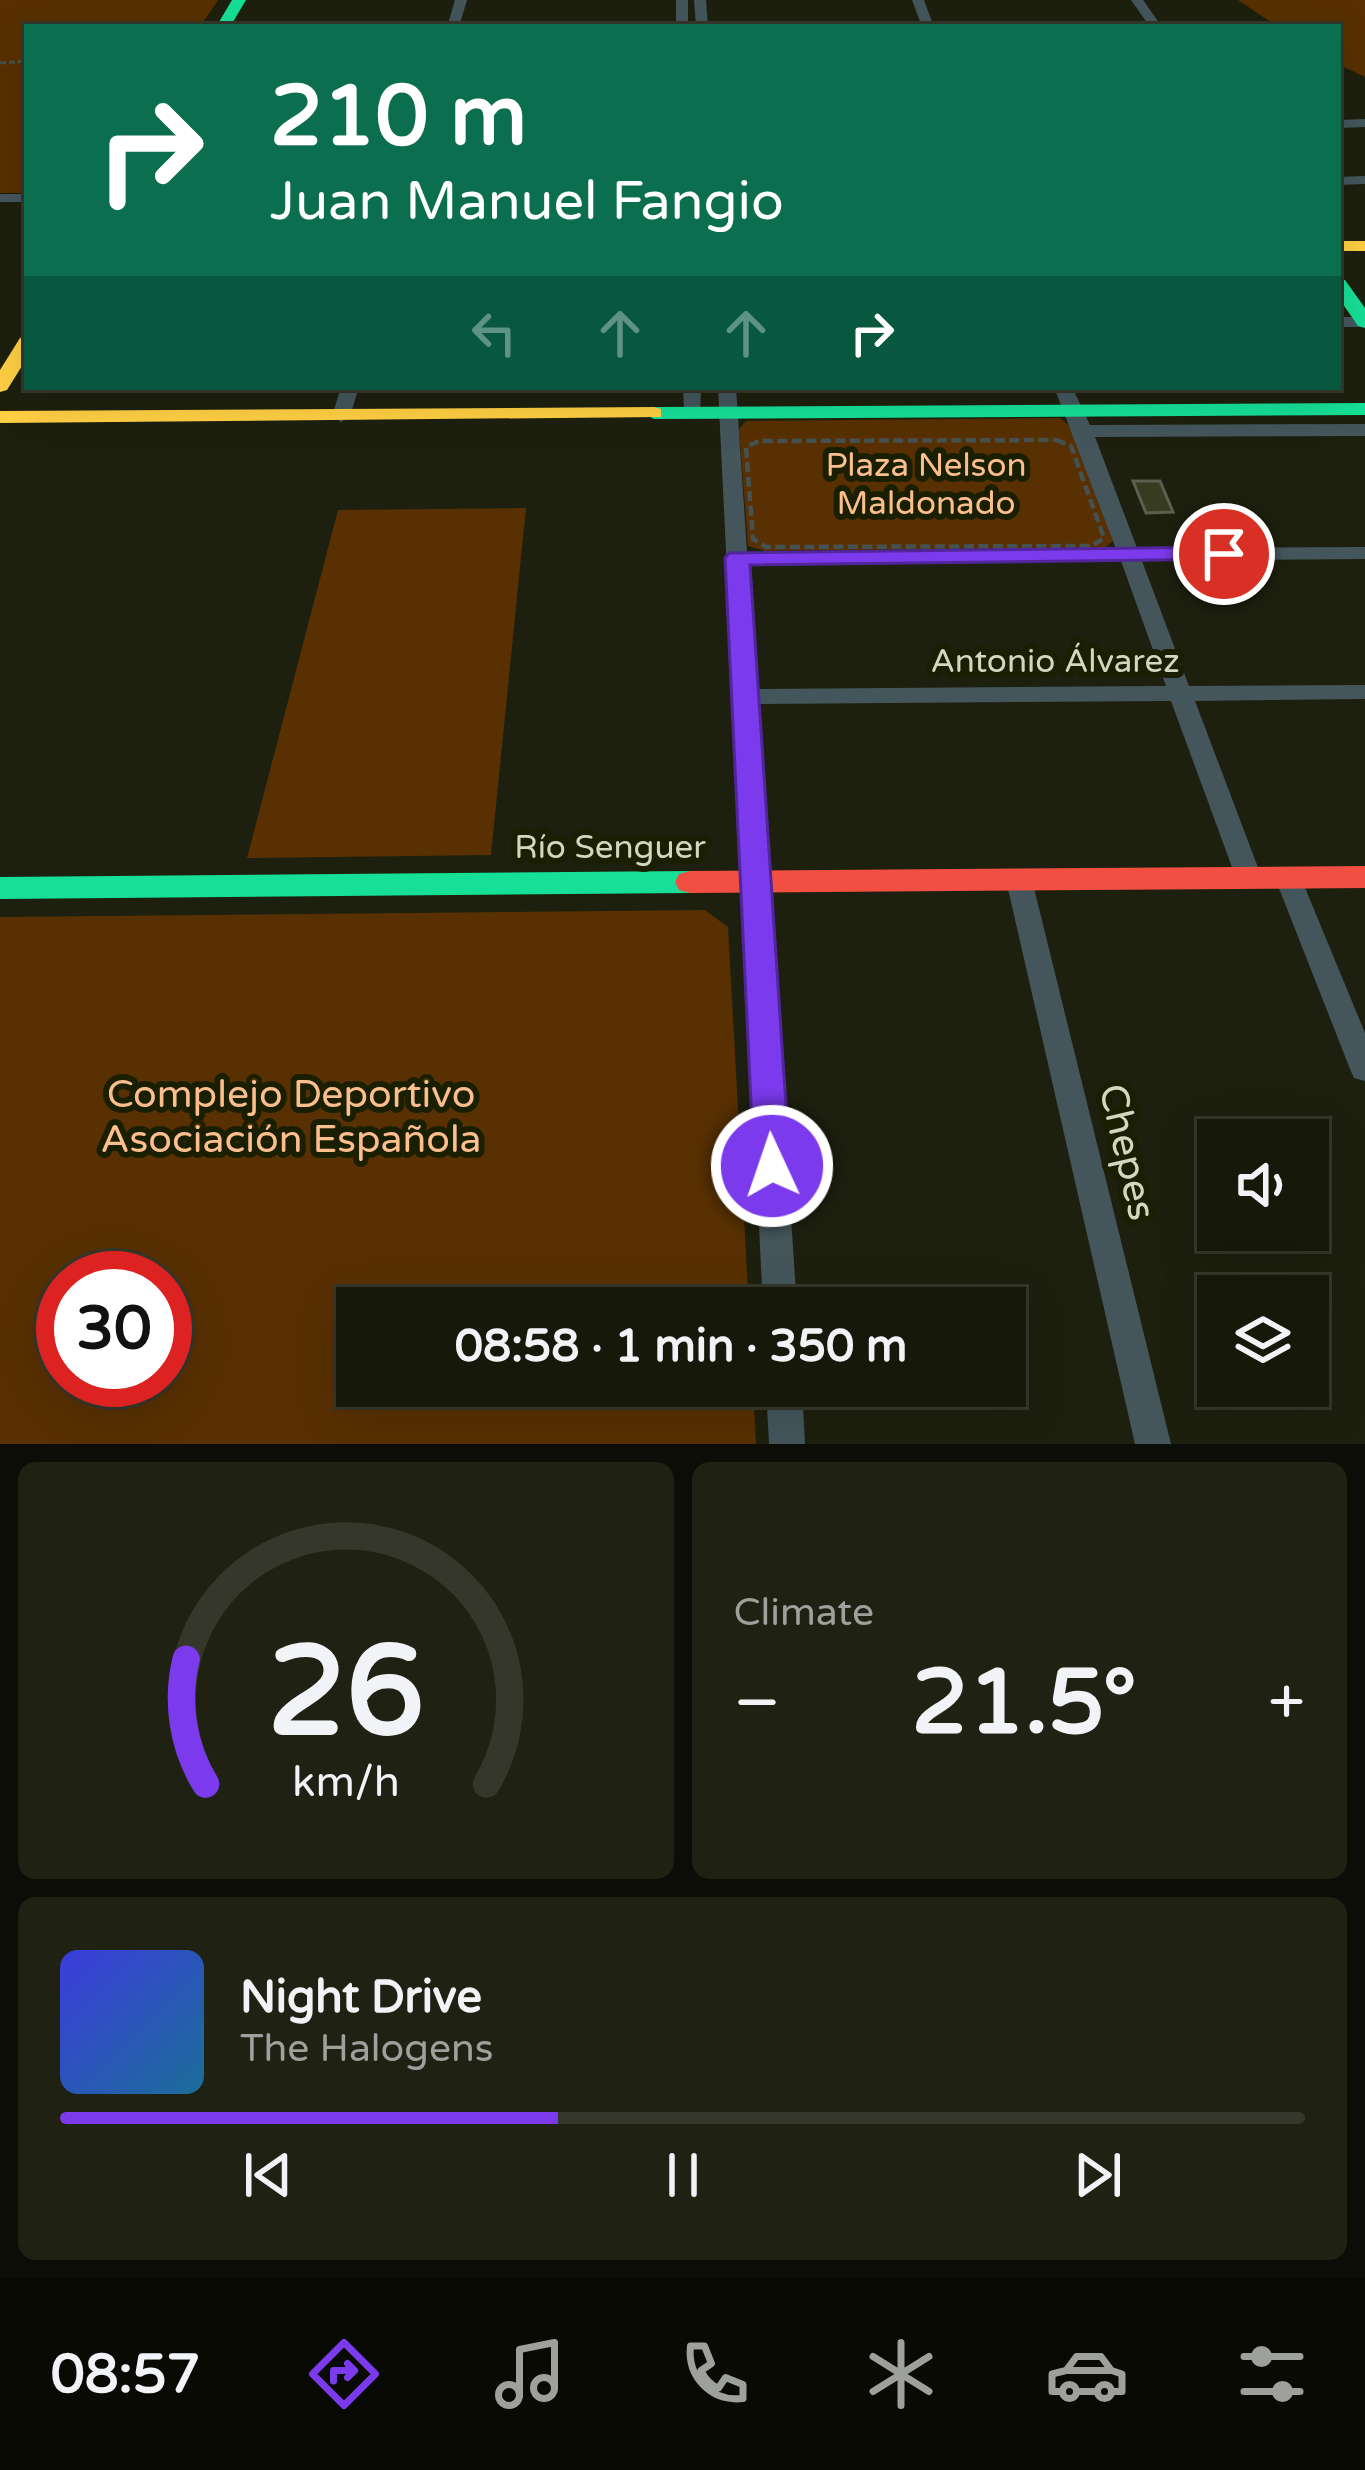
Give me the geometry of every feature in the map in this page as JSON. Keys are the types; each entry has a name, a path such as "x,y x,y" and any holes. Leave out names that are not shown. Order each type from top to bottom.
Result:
{"street":[{"path":"227,24 250,5 285,24"},
{"path":"1341,288 1365,322"},
{"path":"0,386 24,347"},
{"path":"341,416 349,390"},
{"path":"0,417 341,416 693,400 1072,410 1365,409"},
{"path":"728,400 745,549 745,697 778,1287"},
{"path":"1072,410 1365,430"},
{"path":"1072,410 1249,878"},
{"path":"745,549 1365,554"},
{"name":"Antonio Álvarez","path":"745,697 1365,692"},
{"name":"Río Senguer","path":"0,888 1365,877"},
{"path":"1288,878 1365,1069"},
{"name":"Chepes","path":"1019,880 1153,1444"},
{"path":"785,1407 787,1444"}],"path":[{"path":"1056,440 1071,446 1104,538 1092,545 1069,546 745,549 746,447 758,441 1056,440"}],"green space":[{"path":"0,0 218,0 202,24 24,24 24,193 0,193"},
{"path":"1238,0 1365,0 1365,77 1341,65 1341,24 1274,24"},
{"name":"Plaza Nelson Maldonado","path":"1060,418 1071,427 1113,541 1106,547 765,551 748,546 739,429 746,421"},
{"path":"526,508 491,855 247,858 338,510"},
{"name":"Complejo Deportivo Asociación Española","path":"705,910 728,927 748,1287 336,1287 336,1407 754,1407 756,1444 0,1444 0,917"}],"building":[{"path":"1133,481 1160,481 1173,512 1146,513"}],"traffic: fast":[{"path":"225,24 239,0"},
{"path":"1341,288 1365,322"},
{"path":"654,413 1365,409"},
{"path":"0,888 690,882"}],"traffic: slow":[{"path":"1341,246 1365,246"},
{"path":"0,386 24,347"},
{"path":"0,417 654,413"}],"traffic: jam":[{"path":"690,882 1365,877"}],"route":[{"path":"772,1166 737,558 1224,554"}]}
